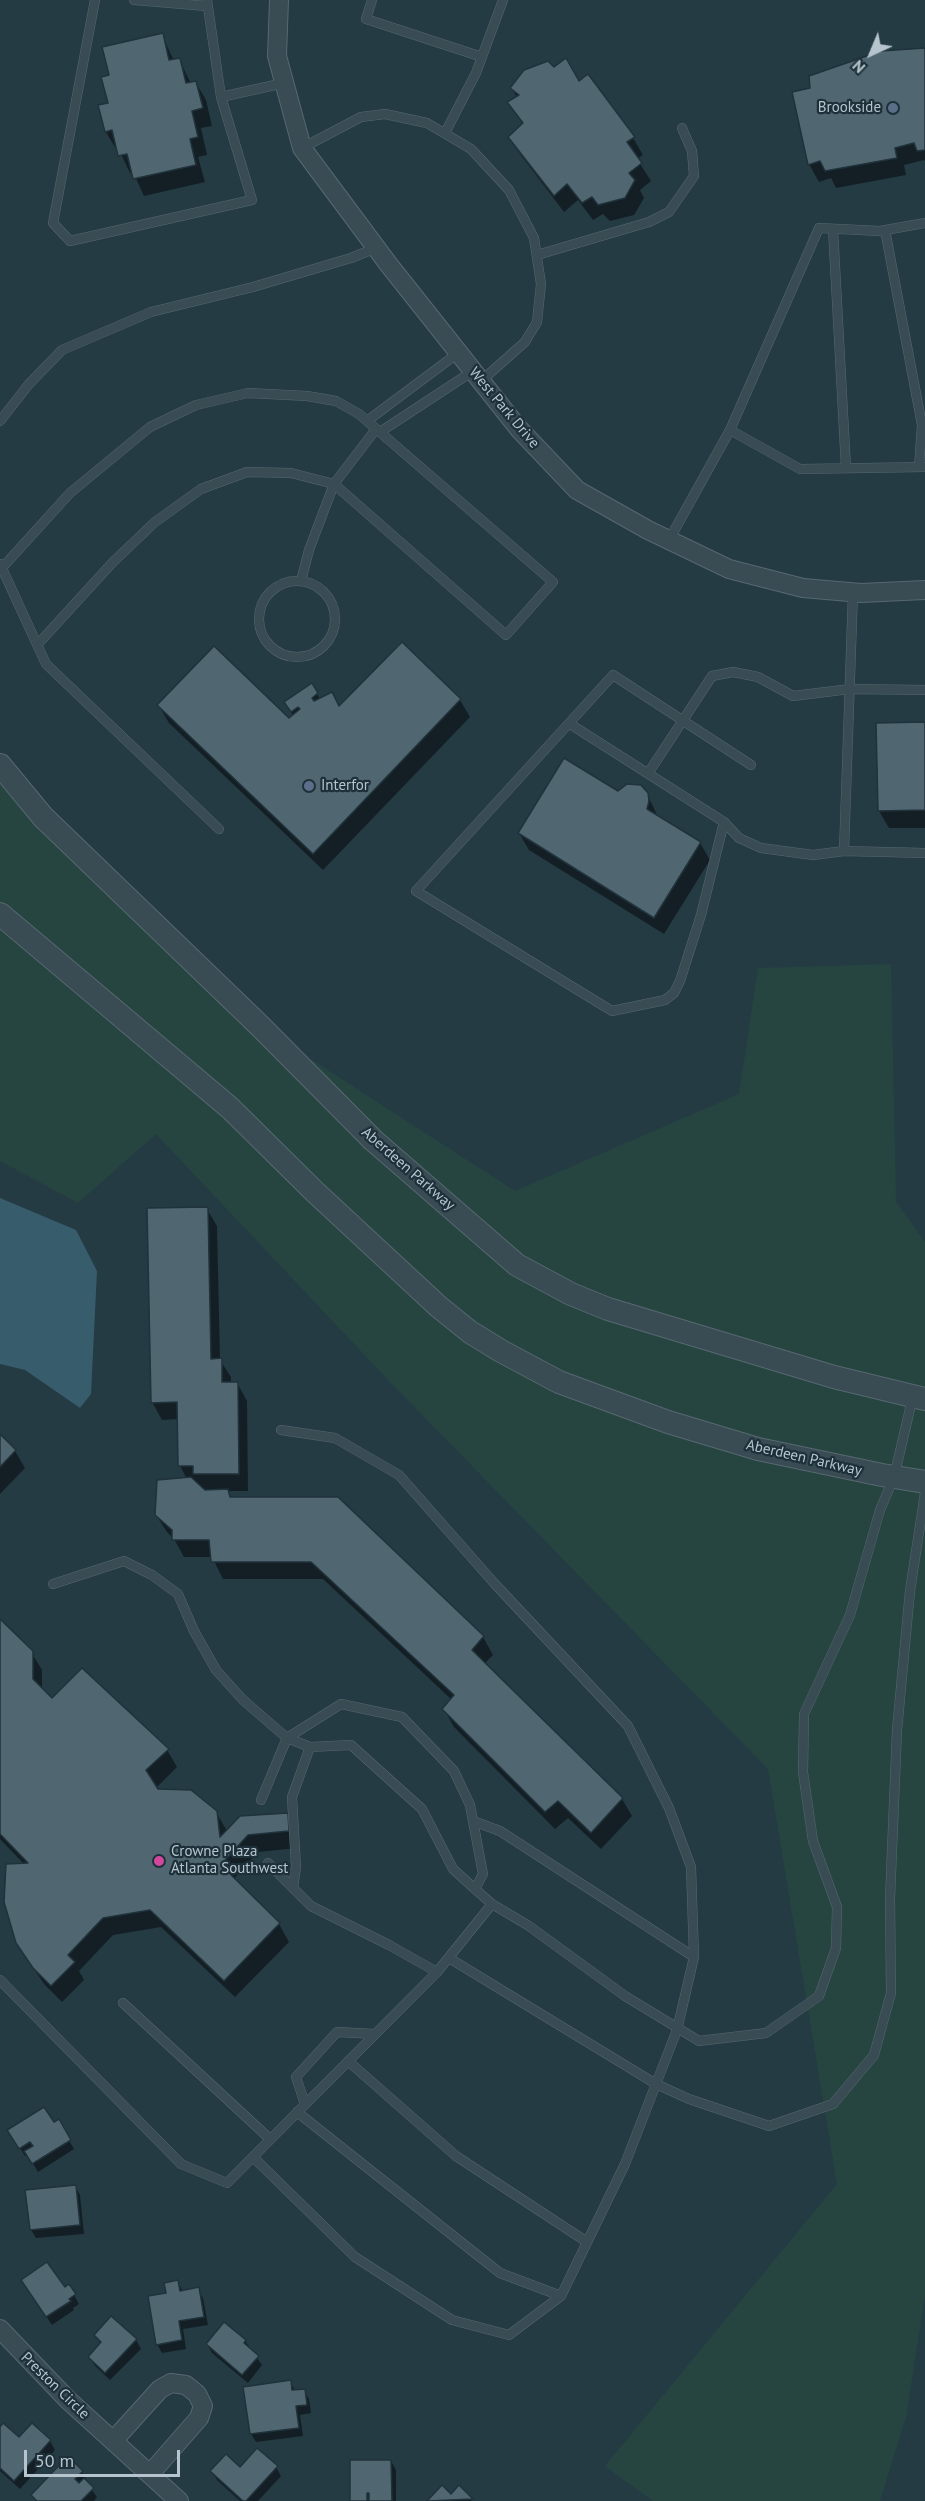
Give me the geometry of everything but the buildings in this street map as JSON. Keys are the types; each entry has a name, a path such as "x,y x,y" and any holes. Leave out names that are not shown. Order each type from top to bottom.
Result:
{"street":[{"name":"West Park Drive","path":"279,0 277,56 302,148 376,248 519,429 577,490 669,540 729,569 803,588 853,592 925,590"},
{"name":"Aberdeen Parkway","path":"0,765 43,817 261,1027 373,1140 517,1264 571,1294 608,1309 834,1377 919,1397"},
{"name":"Aberdeen Parkway","path":"0,914 230,1108 315,1192 439,1307 470,1332 559,1382 668,1422 758,1449 925,1482"},
{"name":"Preston Circle","path":"0,2329 44,2377 178,2501"},
{"path":"113,2441 160,2390 171,2383 186,2385 197,2394 203,2406 199,2418 150,2474"}],"lane":[{"path":"95,0 53,224 69,241 252,200 221,97 206,3 134,0"},
{"path":"372,0 366,19 482,57"},
{"path":"445,133 482,57 503,0"},
{"path":"221,97 284,83"},
{"path":"301,581 309,550 334,484 378,430 477,376 525,342 537,322 541,284 534,238 509,190 471,149 428,123 385,114 361,117 302,148"},
{"path":"537,255 649,222 669,212 694,177 692,152 682,129"},
{"path":"669,540 730,430 819,228 885,230 925,223"},
{"path":"833,229 846,468"},
{"path":"730,430 800,469 922,467 922,425 885,230"},
{"path":"0,421 29,384 62,350 151,312 253,287 351,258 376,248"},
{"path":"367,421 458,353"},
{"path":"38,644 113,562 154,522 201,489 247,472 291,473 334,484 506,635 553,582 378,430 336,401 307,396 248,393 196,405 150,427 70,493 1,565 46,664 219,830"},
{"path":"288,581 301,581 313,584 327,596 335,612 335,624 332,635 316,653 304,657 292,657 279,653 269,645 262,634 259,621 260,608 266,596 276,587 288,581"},
{"path":"844,851 853,592"},
{"path":"649,772 712,676 732,672 758,677 793,696 850,689 925,690"},
{"path":"724,822 701,915 680,981 674,993 665,1000 612,1011 416,891 613,675 751,765"},
{"path":"570,724 649,772 724,822 739,838 761,848 813,855 844,851 925,853"},
{"path":"53,1584 124,1561 152,1575 178,1594 194,1631 216,1670 243,1700 287,1738 310,1747 351,1746 422,1809 453,1869 492,1904 529,1926 625,1996 677,2030 699,2041 766,2033 819,1996 836,1948 837,1907 813,1841 803,1772 804,1714 850,1615 880,1510 894,1477 919,1397"},
{"path":"253,2157 355,2257 452,2319 509,2335 561,2296 625,2164 677,2030 694,1958 691,1867 669,1808 628,1726 494,1583 399,1475 335,1438 281,1430"},
{"path":"449,1958 656,2084 688,2099 769,2126 833,2104 874,2055 891,1993 890,1899 897,1730 910,1591 925,1493"},
{"path":"261,1800 287,1738 341,1704 402,1717 454,1771 470,1805 483,1874 475,1889"},
{"path":"293,1888 296,1867 292,1797 310,1747"},
{"path":"473,1821 500,1831 694,1958"},
{"path":"268,1863 311,1906 389,1944 436,1972"},
{"path":"0,1980 181,2163 227,2183 436,1972 492,1904"},
{"path":"123,2003 270,2139"},
{"path":"305,2104 296,2077 337,2032 375,2034"},
{"path":"348,2061 456,2156 587,2242"},
{"path":"297,2112 500,2273 561,2296"}],"green space":[{"path":"0,762 261,1027 515,1191 739,1094 758,968 891,964 896,1202 925,1242 925,2296 906,2417 880,2501 653,2501 605,2466 837,2184 768,1769 389,1381 156,1134 78,1203 0,1161"}],"water":[{"path":"0,1198 76,1230 97,1271 91,1394 80,1408 25,1370 0,1364"}],"place":[{"name":"Brookside","path":"893,108"},
{"name":"Interfor","path":"309,786"},
{"name":"Crowne Plaza Atlanta Southwest","path":"159,1861"}]}
